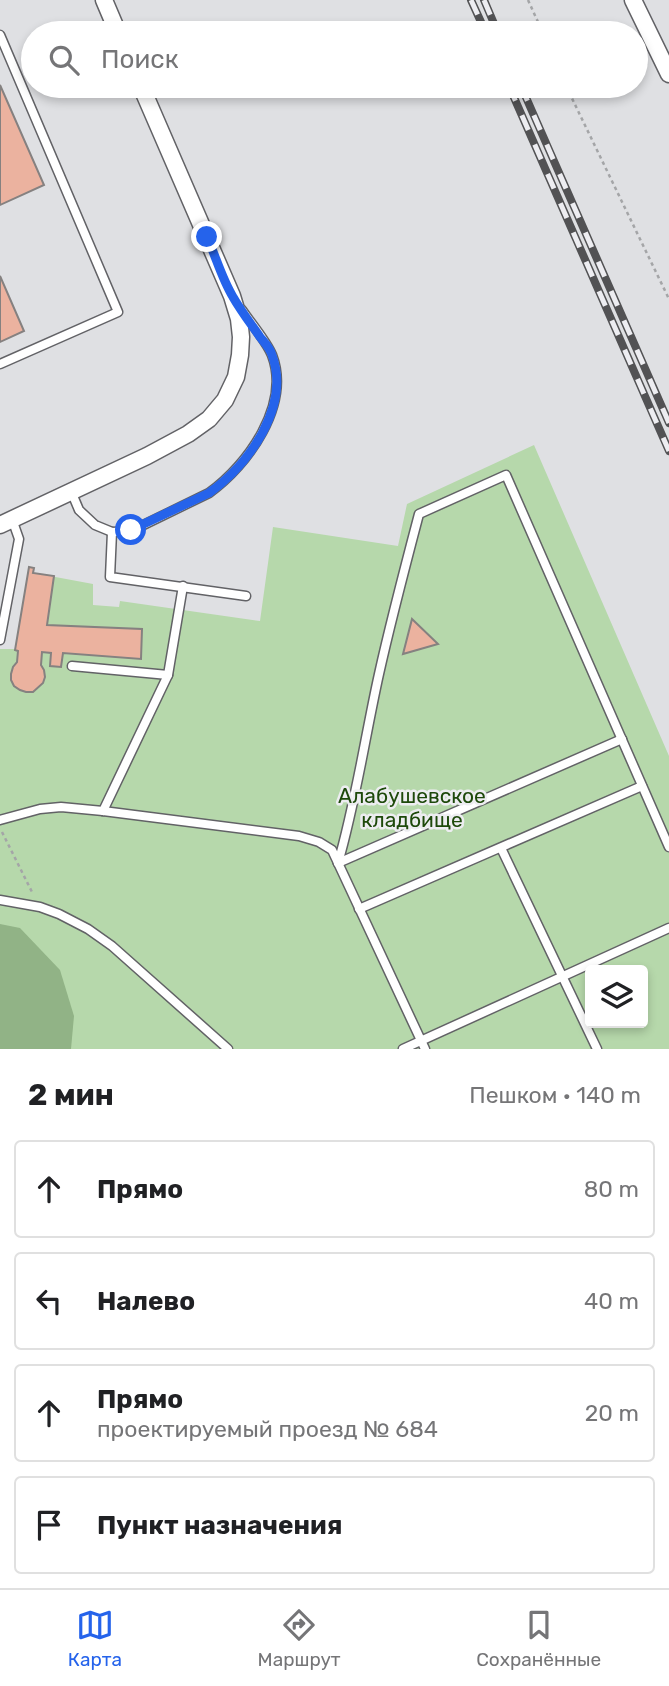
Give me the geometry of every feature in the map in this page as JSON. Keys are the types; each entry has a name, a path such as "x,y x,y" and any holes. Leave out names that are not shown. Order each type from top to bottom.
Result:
{"street":[{"path":"104,0 113,21"},
{"path":"633,0 643,21"},
{"path":"648,31 669,74"},
{"path":"6,522 188,434 209,419 225,400 236,377 241,337 232,296 146,98"}],"lane":[{"path":"0,35 21,84"},
{"path":"0,364 118,312 27,98"},
{"path":"71,491 79,510 95,525 112,532 131,530 209,493 242,463 258,442 267,422 275,396 277,377 272,353 232,296"},
{"path":"338,863 379,674 419,514 506,474 669,847"},
{"path":"0,640 19,539 6,522"},
{"path":"112,532 110,577 246,596"},
{"path":"103,811 168,675 183,586"},
{"path":"72,666 168,675"},
{"path":"338,863 622,739"},
{"path":"359,909 642,786"},
{"path":"0,820 40,809 61,807 299,836 319,842 332,850 423,1045"},
{"path":"501,848 597,1049"},
{"path":"0,900 40,907 88,929 112,946 228,1049"},
{"path":"403,1049 423,1045 669,928"}],"path":[{"path":"528,0 538,21"},
{"path":"572,98 669,299"},
{"path":"0,829 40,907"}],"green space":[{"name":"Алабушевское кладбище","path":"534,445 669,756 669,1049 0,1049 0,649 15,649 29,567 34,568 34,573 93,584 93,605 119,607 120,601 260,621 273,527 398,546 407,504"},
{"path":"0,924 20,928 60,970 74,1016 71,1049 0,1049"}],"building":[{"path":"0,85 44,185 0,205"},
{"path":"0,276 24,331 0,342"},
{"path":"29,567 34,568 33,573 54,576 47,625 142,629 141,659 63,653 61,667 50,666 51,653 42,652 41,665 45,677 43,683 33,692 26,692 14,686 11,674 17,662 18,651 15,650"},
{"path":"412,619 438,644 403,654"}],"railway":[{"path":"471,0 481,21"},
{"path":"484,0 493,21"},
{"path":"514,98 669,451"},
{"path":"526,98 669,423"}],"route":[{"path":"131,530 209,493 220,485 258,442 275,396 277,377 272,353 232,296 207,237"}]}
